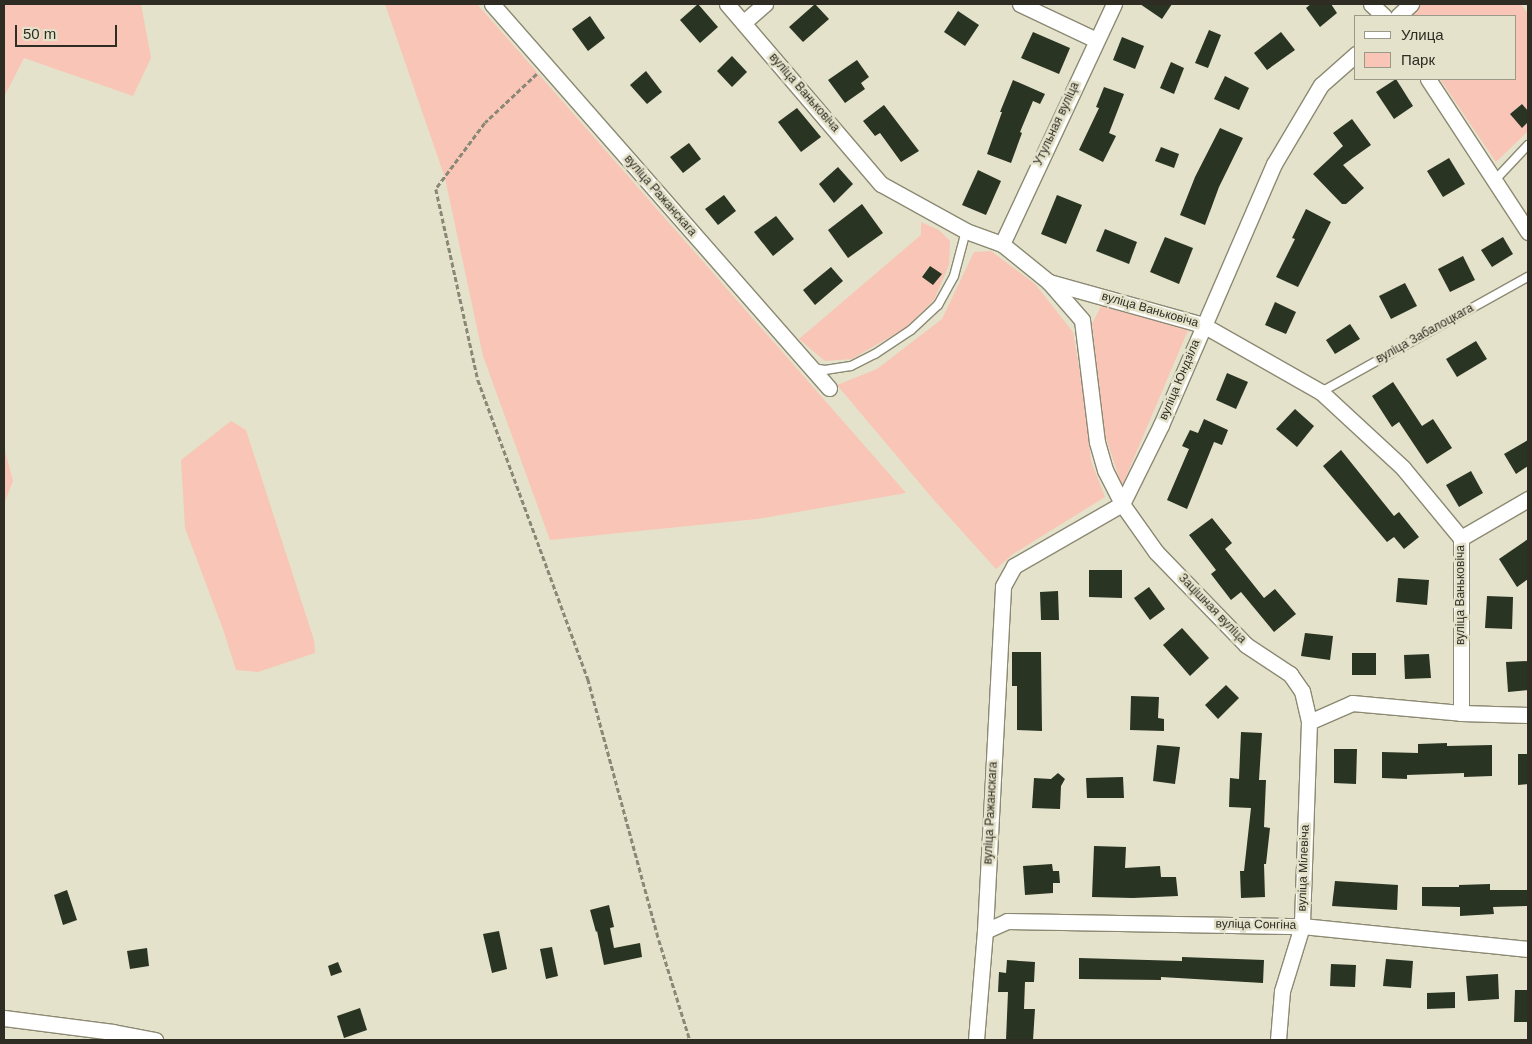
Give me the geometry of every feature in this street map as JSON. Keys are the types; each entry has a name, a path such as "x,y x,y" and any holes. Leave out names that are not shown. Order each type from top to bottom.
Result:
{"street":[{"name":"вуліца Ражанскага","path":"492,4 829,388"},
{"name":"вуліца Ваньковіча","path":"727,4 881,184 966,231 1002,244 1049,282 1203,325 1321,392 1403,468 1461,538 1461,713"},
{"path":"744,22 765,4"},
{"path":"1020,4 1096,40"},
{"name":"Утульная вуліца","path":"1002,244 1114,4"},
{"path":"1371,4 1383,15"},
{"path":"1399,15 1412,4"},
{"name":"вуліца Юндзіла","path":"1122,504 1161,425 1274,164 1321,85 1354,56"},
{"path":"1429,80 1528,232"},
{"name":"Зацішная вуліца","path":"1049,282 1082,320 1096,442 1105,470 1122,504 1156,552 1246,645 1290,674 1302,691 1309,722"},
{"path":"1461,538 1528,499"},
{"name":"вуліца Ражанскага","path":"976,1040 985,931 1003,586 1014,566 1122,504"},
{"path":"1309,722 1352,702 1461,713 1528,715"},
{"name":"вуліца Мілевіча","path":"1278,1040 1282,991 1302,926 1309,722"},
{"name":"вуліца Сонгіна","path":"985,931 1007,921 1302,926 1528,950"},
{"path":"4,1018 113,1032 154,1040"}],"lane":[{"path":"1495,180 1528,146"},
{"path":"811,368 825,370 851,366 875,354 911,330 938,305 956,270 966,231"},
{"name":"вуліца Забалоцкага","path":"1321,392 1528,277"}],"path":[{"path":"546,65 484,123 436,189 478,380 588,679 659,940 690,1040"}],"green space":[{"path":"4,4 141,4 151,58 133,96 24,58 4,97"},
{"path":"385,4 477,4 906,493 757,519 550,540 483,356 445,178"},
{"path":"1420,4 1520,4 1528,13 1528,111 1521,104 1510,114 1522,127 1528,122 1528,131 1496,162 1441,80 1517,80 1517,15 1406,15"},
{"path":"921,222 939,230 950,241 949,265 934,300 905,328 852,359 825,361 799,339 921,235","holes":["929,266 941,274 933,285 922,277"]},
{"path":"991,251 1035,284 1073,332 1085,402 1091,461 1105,497 1013,554 996,569 933,499 837,385 877,369 942,319 974,252"},
{"path":"1101,306 1188,330 1122,486 1105,435 1092,324"},
{"path":"231,421 246,430 314,640 315,653 258,672 236,670 223,629 185,528 181,460"},
{"path":"4,447 13,481 4,504"}],"building":[{"path":"698,4 718,27 700,43 680,20"},
{"path":"815,4 829,19 803,42 789,27"},
{"path":"1140,4 1172,4 1162,19"},
{"path":"1311,4 1331,4 1337,13 1320,27 1306,8"},
{"path":"958,11 979,25 965,46 944,32"},
{"path":"590,16 605,38 588,51 572,29"},
{"path":"1209,30 1221,35 1208,68 1195,63"},
{"path":"1033,32 1070,48 1059,74 1021,58"},
{"path":"1281,32 1295,50 1267,70 1254,53"},
{"path":"1122,37 1144,46 1135,69 1113,60"},
{"path":"732,56 747,72 732,87 717,71"},
{"path":"857,60 869,77 861,83 865,89 845,103 828,80"},
{"path":"1171,62 1184,68 1174,94 1160,88"},
{"path":"646,71 662,92 647,104 630,85"},
{"path":"1225,76 1249,88 1239,110 1214,99"},
{"path":"1013,80 1045,94 1040,104 1033,101 1020,132 1022,133 1011,163 987,154 1002,112 1000,112"},
{"path":"1397,80 1413,106 1394,119 1376,92"},
{"path":"1104,87 1124,94 1109,133 1116,136 1103,162 1079,150 1099,108 1096,107"},
{"path":"1522,104 1528,111 1528,122 1522,128 1510,114"},
{"path":"884,105 919,151 901,162 880,133 875,136 863,121"},
{"path":"797,108 821,137 801,152 778,122"},
{"path":"1352,119 1371,145 1343,165 1364,188 1346,204 1342,204 1313,174 1343,146 1333,133"},
{"path":"1220,128 1243,138 1219,187 1205,225 1180,215 1195,177"},
{"path":"689,143 701,159 683,173 670,157"},
{"path":"1161,147 1179,154 1174,168 1155,161"},
{"path":"1449,158 1465,184 1443,197 1427,171"},
{"path":"838,167 853,184 834,203 819,184"},
{"path":"978,170 1001,181 986,215 962,205"},
{"path":"724,195 736,211 718,225 705,209"},
{"path":"1057,195 1082,205 1066,244 1041,234"},
{"path":"862,204 883,233 848,258 828,230"},
{"path":"1306,209 1331,222 1298,287 1276,277 1295,239 1292,238"},
{"path":"776,216 794,239 773,256 754,232"},
{"path":"1105,229 1137,242 1129,264 1096,251"},
{"path":"1165,237 1193,248 1179,284 1150,272"},
{"path":"1503,237 1513,254 1492,267 1481,250"},
{"path":"1463,256 1475,280 1450,292 1438,269"},
{"path":"930,266 942,274 933,285 922,277"},
{"path":"831,267 843,281 815,305 803,290"},
{"path":"1405,283 1417,306 1391,319 1379,296"},
{"path":"1275,302 1296,312 1286,334 1265,325"},
{"path":"1350,324 1360,339 1335,354 1326,340"},
{"path":"1476,341 1487,359 1457,377 1446,359"},
{"path":"1227,373 1248,382 1236,409 1216,400"},
{"path":"1393,382 1422,426 1433,419 1452,448 1427,464 1399,422 1392,427 1372,396"},
{"path":"1295,409 1314,426 1297,447 1276,429"},
{"path":"1204,419 1228,430 1222,445 1214,442 1187,509 1167,500 1189,449 1182,446 1190,430 1198,433"},
{"path":"1528,440 1528,466 1516,474 1504,454"},
{"path":"1341,450 1394,516 1399,512 1419,537 1404,549 1394,537 1387,542 1323,466"},
{"path":"1471,471 1483,493 1459,507 1446,485"},
{"path":"1212,518 1232,543 1225,549 1264,598 1275,589 1296,614 1274,632 1241,592 1231,600 1211,574 1216,570 1189,535"},
{"path":"1528,539 1528,579 1517,587 1499,559"},
{"path":"1089,570 1122,570 1122,598 1089,597"},
{"path":"1398,578 1429,580 1427,605 1396,602"},
{"path":"1149,587 1165,609 1150,620 1134,598"},
{"path":"1058,591 1059,620 1041,620 1040,592"},
{"path":"1487,596 1513,597 1512,629 1485,628"},
{"path":"1182,628 1209,658 1190,676 1163,645"},
{"path":"1305,633 1333,636 1330,660 1301,656"},
{"path":"1012,652 1041,652 1042,731 1017,730 1017,686 1012,686"},
{"path":"1352,653 1376,653 1376,675 1352,675"},
{"path":"1429,654 1431,678 1405,679 1404,655"},
{"path":"1528,661 1528,690 1508,692 1506,662"},
{"path":"1226,685 1239,698 1218,719 1205,705"},
{"path":"1131,696 1159,697 1158,718 1164,719 1164,731 1130,730"},
{"path":"1241,732 1262,733 1259,780 1266,780 1264,827 1270,828 1266,864 1264,864 1265,897 1241,898 1240,871 1244,871 1251,808 1229,807 1230,778 1239,779"},
{"path":"1447,743 1447,746 1492,745 1492,776 1464,777 1464,773 1407,775 1407,779 1382,778 1382,752 1418,753 1418,744"},
{"path":"1157,745 1180,747 1175,784 1153,781"},
{"path":"1334,749 1357,749 1356,784 1334,783"},
{"path":"1518,754 1528,754 1528,784 1518,785"},
{"path":"1058,773 1065,779 1061,786 1060,809 1032,808 1034,778 1051,779"},
{"path":"1123,777 1124,798 1087,798 1086,778"},
{"path":"1094,846 1126,847 1125,868 1160,866 1161,877 1176,877 1178,896 1092,897"},
{"path":"1052,864 1053,871 1059,871 1060,883 1053,883 1053,893 1025,895 1023,866"},
{"path":"1335,881 1398,885 1397,910 1332,906"},
{"path":"1490,884 1490,890 1528,890 1528,906 1493,907 1494,914 1460,916 1460,907 1422,906 1422,887 1459,887 1459,885"},
{"path":"67,890 77,920 63,925 54,895"},
{"path":"609,905 614,927 610,928 614,948 640,943 642,957 604,965 597,931 590,910"},
{"path":"499,931 507,969 492,973 483,934"},
{"path":"552,947 558,976 546,979 540,949"},
{"path":"147,948 149,966 130,969 127,951"},
{"path":"1182,957 1264,960 1263,983 1161,977 1161,980 1079,979 1079,958 1182,961"},
{"path":"1386,959 1413,961 1411,988 1383,986"},
{"path":"1007,960 1035,962 1034,982 1025,982 1024,1009 1035,1009 1033,1040 1006,1040 1008,992 998,992 999,972 1006,973"},
{"path":"338,962 342,972 331,976 328,966"},
{"path":"1331,964 1356,965 1355,987 1330,986"},
{"path":"1498,974 1499,999 1468,1001 1466,976"},
{"path":"1515,990 1528,990 1528,1022 1514,1022"},
{"path":"1455,992 1455,1008 1427,1009 1427,993"},
{"path":"360,1008 367,1030 344,1038 337,1016"}]}
